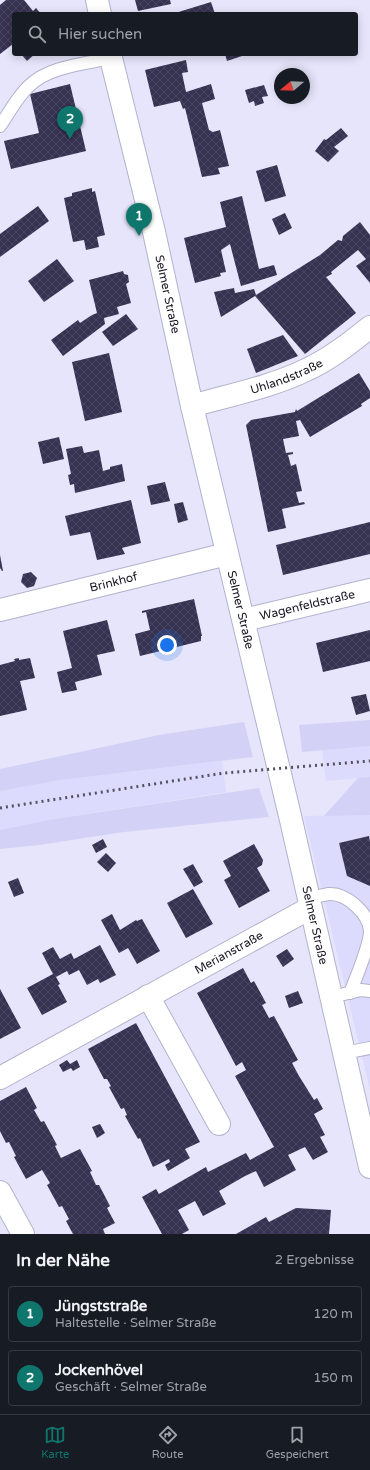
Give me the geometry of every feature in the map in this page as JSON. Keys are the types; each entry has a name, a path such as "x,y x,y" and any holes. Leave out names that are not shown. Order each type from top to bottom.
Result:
{"street":[{"path":"97,0 100,12"},
{"name":"Selmer Straße","path":"111,56 154,232 192,406 244,620 309,903 340,995 344,1054 370,1167"},
{"name":"Uhlandstraße","path":"192,406 268,384 306,370 342,350 370,327"},
{"name":"Brinkhof","path":"0,610 227,554"},
{"name":"Wagenfeldstraße","path":"244,620 370,590"},
{"name":"Merianstraße","path":"0,1078 148,996 309,903"},
{"path":"148,996 219,1124"},
{"path":"0,1192 23,1234"}],"lane":[{"path":"0,126 22,94 30,85 45,75 111,56"},
{"path":"309,903 331,894 349,901 360,909 370,931 368,941 340,995"},
{"path":"340,995 361,990 370,992"},
{"path":"344,1054 370,1048"}],"shaded area":[{"path":"370,720 370,746 302,752 299,725"},
{"path":"244,722 253,757 61,780 0,791 0,769 159,735"},
{"path":"370,746 370,777 326,781 322,749"},
{"path":"222,761 226,792 48,820 0,830 0,791 61,780"},
{"path":"370,777 370,815 324,816 358,778"},
{"path":"259,788 269,817 124,832 39,845 0,849 0,830 48,820"},
{"path":"370,815 370,1090 304,816"}],"building":[{"path":"6,0 24,0 33,11 36,8 39,12 12,12 12,45 0,54 0,5"},
{"path":"135,0 170,0 171,4 138,11"},
{"path":"211,2 214,12 178,12"},
{"path":"23,56 33,56 27,61"},
{"path":"226,56 242,56 227,61"},
{"path":"186,60 188,72 182,73 186,92 211,84 215,99 202,103 209,130 213,132 220,130 229,166 218,168 220,174 202,177 185,108 183,109 180,101 154,107 145,70"},
{"path":"70,84 86,151 11,169 4,141 39,133 30,94"},
{"path":"264,85 268,96 262,97 264,103 255,106 254,101 249,103 245,90"},
{"path":"341,128 348,136 334,147 339,151 328,162 315,151 324,139 326,140"},
{"path":"277,165 286,196 265,202 256,171"},
{"path":"92,188 92,192 95,191 105,235 97,237 99,247 86,250 84,240 73,242 64,198 72,196 72,193"},
{"path":"242,196 259,269 274,265 277,275 241,286 230,244 221,250 226,272 220,273 221,276 195,283 184,238 226,227 220,202"},
{"path":"38,206 49,221 0,257 0,234"},
{"path":"285,213 292,228 279,235 272,219"},
{"path":"360,222 370,235 370,283 356,266 366,259 358,250 331,272 332,274 326,277 356,313 305,354 255,296 221,317 214,292 234,288 235,293 254,289 256,295 320,255 338,240 342,241 343,236"},
{"path":"57,259 74,281 44,302 28,281"},
{"path":"123,271 124,274 128,275 129,282 126,284 131,303 117,307 119,314 104,318 105,324 63,356 51,340 78,320 80,323 97,313 89,280"},
{"path":"126,314 138,329 113,346 102,332"},
{"path":"283,335 298,356 256,373 247,349"},
{"path":"109,353 122,412 85,421 72,362"},
{"path":"359,373 370,391 370,398 361,404 362,406 310,437 300,420 296,421 299,436 283,439 286,453 293,452 293,454 288,455 291,466 296,464 302,491 296,492 299,503 304,502 305,504 282,509 286,528 268,532 246,425 251,420 295,412 296,409 297,411"},
{"path":"59,437 64,459 43,464 38,442"},
{"path":"82,446 84,453 99,450 103,471 110,469 110,467 122,464 125,481 75,493 74,484 70,485 68,475 71,474 66,449"},
{"path":"165,482 170,501 151,505 147,486"},
{"path":"131,500 141,543 122,548 125,554 97,560 90,532 70,536 65,516"},
{"path":"183,502 188,520 178,523 174,504"},
{"path":"370,522 370,554 283,575 276,545"},
{"path":"0,555 3,571 0,568"},
{"path":"31,572 37,578 34,586 27,588 21,582 23,574"},
{"path":"194,599 202,636 201,641 140,656 135,634 150,630 146,612 142,613 142,611"},
{"path":"107,620 115,651 97,655 102,675 75,682 77,690 62,693 57,672 72,668 63,631"},
{"path":"370,630 370,661 323,672 316,643"},
{"path":"19,658 19,660 30,658 35,678 20,681 27,710 0,716 0,665 15,661 14,659"},
{"path":"366,694 370,711 356,715 351,697"},
{"path":"369,836 370,886 347,876 339,843"},
{"path":"103,839 107,847 96,853 92,845"},
{"path":"254,844 263,860 262,865 257,868 270,891 239,908 224,880 231,876 223,861"},
{"path":"106,853 116,863 108,872 97,862"},
{"path":"193,864 203,882 194,887 183,869"},
{"path":"18,878 24,893 14,897 8,882"},
{"path":"193,889 213,924 186,938 167,903"},
{"path":"112,914 120,930 136,920 142,919 160,951 137,964 128,948 119,953 101,920"},
{"path":"100,945 116,975 100,983 98,979 87,985 79,970 69,975 67,971 56,977 60,984 58,985 67,1002 42,1015 27,988 53,974 42,953 53,947 60,959 71,953 74,959"},
{"path":"287,949 294,959 283,967 276,956"},
{"path":"243,968 251,983 254,981 266,1003 262,1005 269,1018 274,1016 298,1060 292,1063 299,1076 314,1100 317,1098 323,1109 314,1114 325,1135 320,1137 328,1152 313,1160 305,1147 288,1155 296,1170 264,1187 256,1171 245,1176 219,1191 226,1204 203,1216 195,1201 178,1210 189,1230 182,1234 162,1234 142,1197 156,1189 159,1194 206,1167 208,1172 246,1153 250,1160 274,1147 235,1076 246,1070 242,1062 236,1066 197,993"},
{"path":"0,989 21,1028 0,1039"},
{"path":"298,991 303,1003 289,1008 285,996"},
{"path":"136,1023 200,1142 185,1149 190,1158 168,1171 165,1165 170,1162 169,1159 153,1167 140,1138 138,1139 125,1116 127,1115 124,1108 121,1109 109,1087 111,1086 107,1079 104,1079 88,1049"},
{"path":"67,1060 70,1064 77,1060 80,1067 73,1071 71,1068 63,1072 59,1065"},
{"path":"26,1087 37,1108 34,1110 41,1122 44,1121 57,1145 55,1146 61,1158 80,1149 92,1171 90,1172 96,1185 99,1185 110,1206 107,1208 115,1223 103,1229 105,1234 73,1234 66,1221 69,1219 62,1206 59,1207 47,1185 50,1183 42,1170 26,1179 14,1157 16,1156 9,1142 6,1143 0,1131 0,1101"},
{"path":"100,1124 105,1133 97,1138 92,1127"},
{"path":"296,1208 331,1210 329,1234 236,1234 266,1217 269,1222"}],"railway":[{"path":"0,808 224,773 370,761"}],"place":[{"name":"Jockenhövel","path":"70,139"},
{"name":"Jüngststraße","path":"139,236"}]}
